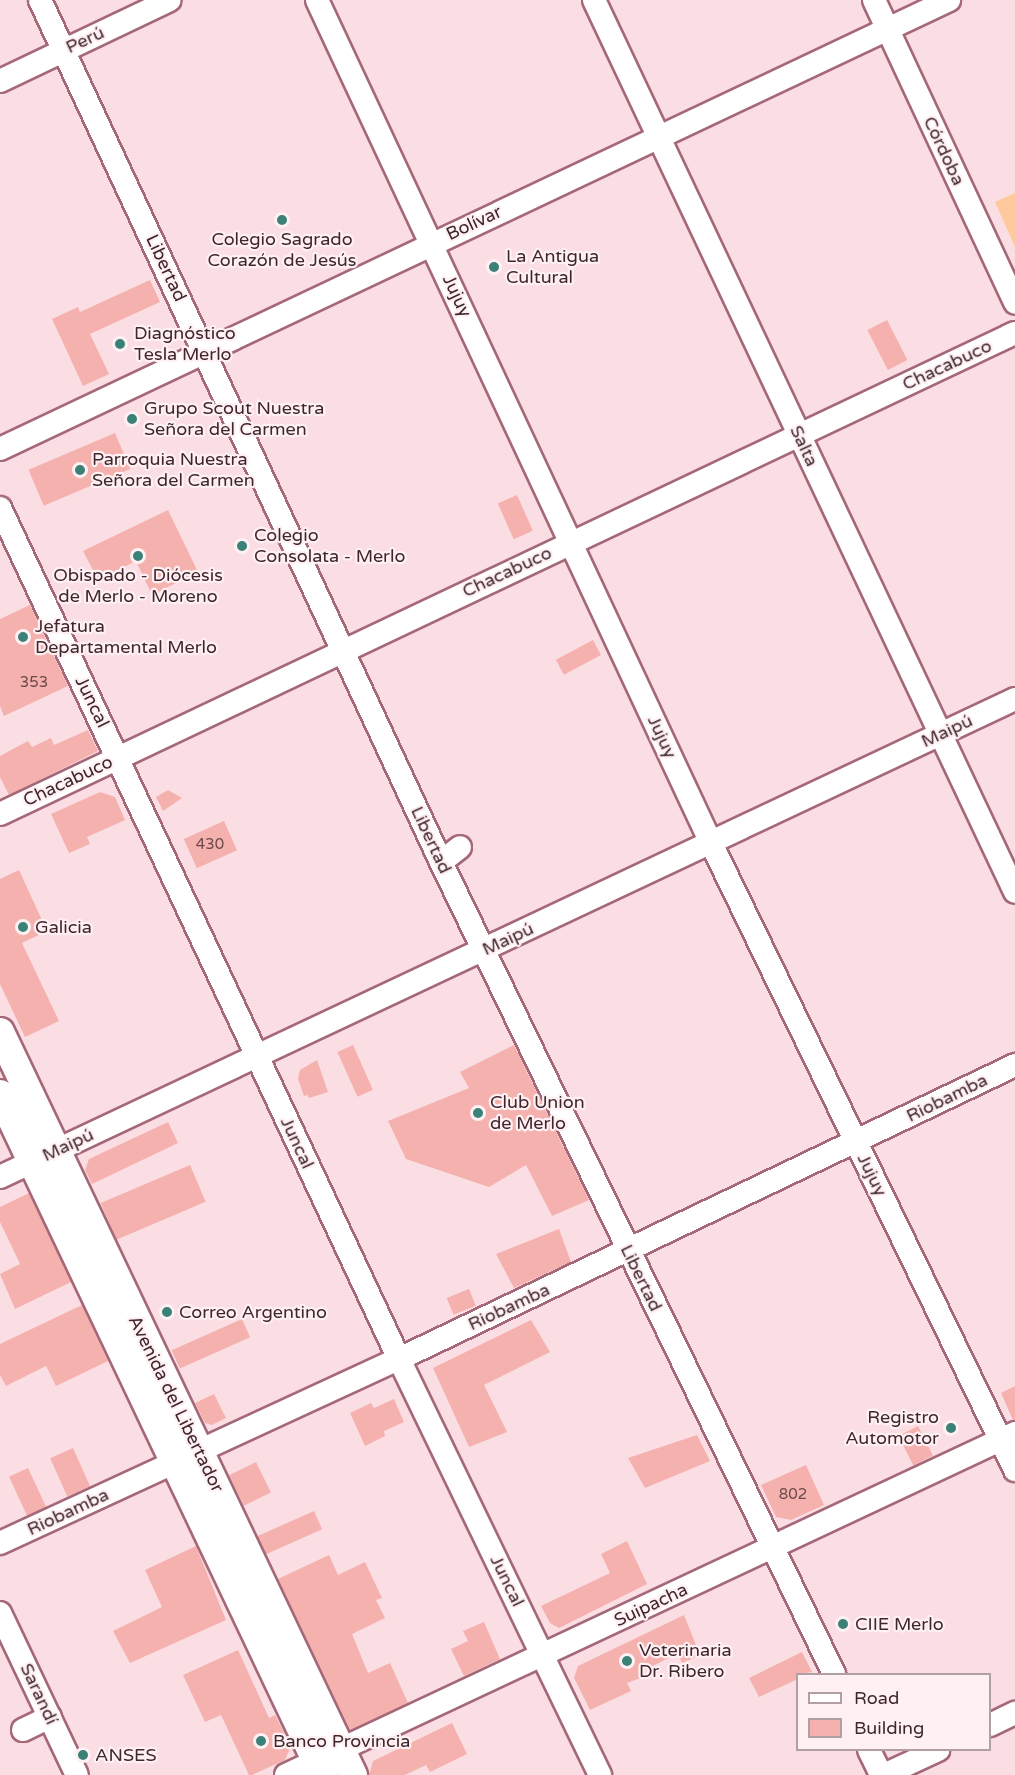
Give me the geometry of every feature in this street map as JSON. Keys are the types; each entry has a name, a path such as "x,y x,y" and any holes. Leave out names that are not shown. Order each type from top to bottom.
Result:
{"main road":[{"name":"Avenida del Libertador","path":"0,1032 45,1156 188,1457 326,1761 353,1775"},
{"name":"Avenida del Libertador","path":"0,1094 45,1156"}],"street":[{"name":"Libertad","path":"40,0 344,649 441,862 627,1251 834,1673"},
{"name":"Perú","path":"0,81 170,0"},
{"name":"Jujuy","path":"317,0 711,843 855,1142 1008,1436 1015,1470"},
{"name":"Salta","path":"594,0 1015,892"},
{"name":"Córdoba","path":"874,0 1015,303"},
{"name":"Bolívar","path":"0,449 949,0"},
{"name":"Chacabuco","path":"0,814 1015,333"},
{"name":"Juncal","path":"0,508 119,757 172,891 257,1058 600,1775"},
{"name":"Maipú","path":"0,1178 485,950 519,922 711,843 1015,699"},
{"path":"441,862 460,847"},
{"name":"Riobamba","path":"0,1543 399,1359 1015,1065"},
{"name":"Suipacha","path":"286,1775 326,1761 1008,1436"},
{"name":"Sarandí","path":"0,1613 77,1775"},
{"path":"20,1724 47,1711"},
{"path":"991,1725 1015,1713"},
{"path":"870,1751 883,1775 934,1751"}],"shaded area":[{"path":"1015,193 1015,247 995,202"}],"building":[{"path":"150,280 160,302 90,334 109,374 83,386 52,319 78,307 80,312"},
{"path":"887,320 907,360 888,370 867,330"},
{"name":"Parroquia Nuestra Señora del Carmen","path":"115,433 130,469 44,506 28,470"},
{"path":"517,495 533,531 514,539 498,504"},
{"name":"Obispado - Diócesis de Merlo - Moreno","path":"168,510 198,572 152,595 136,561 98,580 83,551"},
{"path":"30,605 68,686 4,716 0,706 0,619"},
{"path":"593,640 601,655 564,675 556,660"},
{"path":"88,730 98,751 9,795 0,777 0,756 28,741 32,747 51,738 54,745"},
{"path":"168,790 182,798 163,811 156,797"},
{"path":"100,792 115,797 125,820 87,837 90,844 69,853 51,814"},
{"path":"224,821 237,850 197,868 184,839"},
{"path":"19,870 47,931 22,943 59,1021 25,1037 0,984 0,879"},
{"path":"353,1045 373,1090 357,1097 337,1052"},
{"name":"Club Union de Merlo","path":"514,1045 589,1200 552,1216 526,1165 489,1187 406,1159 388,1121 469,1088 460,1072"},
{"path":"317,1060 328,1092 309,1098 308,1095 304,1096 298,1079 300,1070"},
{"path":"168,1122 178,1143 92,1184 85,1170 89,1159"},
{"path":"190,1165 206,1202 116,1240 101,1203"},
{"path":"29,1193 71,1282 15,1309 0,1274 20,1264 0,1222 0,1207"},
{"path":"559,1229 571,1262 514,1288 496,1254"},
{"path":"469,1289 476,1306 453,1315 447,1298"},
{"path":"82,1305 108,1361 56,1386 46,1366 6,1386 0,1375 0,1344"},
{"path":"242,1319 250,1337 180,1369 172,1350"},
{"path":"531,1320 550,1352 484,1385 507,1432 469,1447 433,1368"},
{"path":"1015,1386 1015,1420 1013,1420 1001,1393"},
{"path":"214,1394 226,1418 212,1425 205,1423 195,1403"},
{"path":"394,1399 404,1422 384,1431 385,1436 365,1446 350,1413 371,1403 374,1408"},
{"path":"918,1426 933,1455 913,1465 898,1436"},
{"path":"697,1435 710,1461 645,1488 628,1458"},
{"path":"73,1448 90,1486 67,1497 50,1458"},
{"path":"256,1462 271,1493 244,1506 229,1475"},
{"path":"806,1465 824,1505 791,1520 776,1517 761,1485"},
{"path":"28,1468 46,1507 27,1516 9,1477"},
{"path":"314,1511 322,1529 265,1554 257,1536"},
{"path":"627,1541 647,1584 559,1628 550,1623 541,1606 610,1573 601,1554"},
{"path":"196,1546 226,1620 130,1663 113,1631 162,1607 145,1570"},
{"path":"329,1555 338,1575 365,1562 382,1598 376,1600 385,1618 352,1634 368,1673 390,1663 408,1703 350,1730 278,1579"},
{"path":"684,1615 700,1655 682,1663 678,1653 641,1672 643,1677 627,1683 631,1691 590,1710 574,1678 578,1666"},
{"path":"484,1622 500,1659 464,1676 451,1649 468,1641 463,1631"},
{"path":"238,1650 269,1718 275,1715 291,1746 285,1760 252,1775 249,1775 221,1715 205,1722 183,1675"},
{"path":"802,1652 812,1672 796,1673 796,1680 759,1697 749,1678"},
{"path":"452,1723 467,1754 430,1772 426,1765 405,1775 369,1775 373,1761"}],"place":[{"name":"Colegio Sagrado Corazón de Jesús","path":"282,220"},
{"name":"La Antigua Cultural","path":"494,267"},
{"name":"Diagnóstico Tesla Merlo","path":"120,344"},
{"name":"Grupo Scout Nuestra Señora del Carmen","path":"132,419"},
{"name":"Parroquia Nuestra Señora del Carmen","path":"80,470"},
{"name":"Colegio Consolata - Merlo","path":"242,546"},
{"name":"Obispado - Diócesis de Merlo - Moreno","path":"138,556"},
{"name":"Jefatura Departamental Merlo","path":"23,637"},
{"name":"Galicia","path":"23,927"},
{"name":"Club Union de Merlo","path":"478,1113"},
{"name":"Correo Argentino","path":"167,1312"},
{"name":"Registro Automotor","path":"951,1428"},
{"name":"CIIE Merlo","path":"843,1624"},
{"name":"Veterinaria Dr. Ribero","path":"627,1661"},
{"name":"Banco Provincia","path":"261,1741"},
{"name":"ANSES","path":"83,1755"}]}
